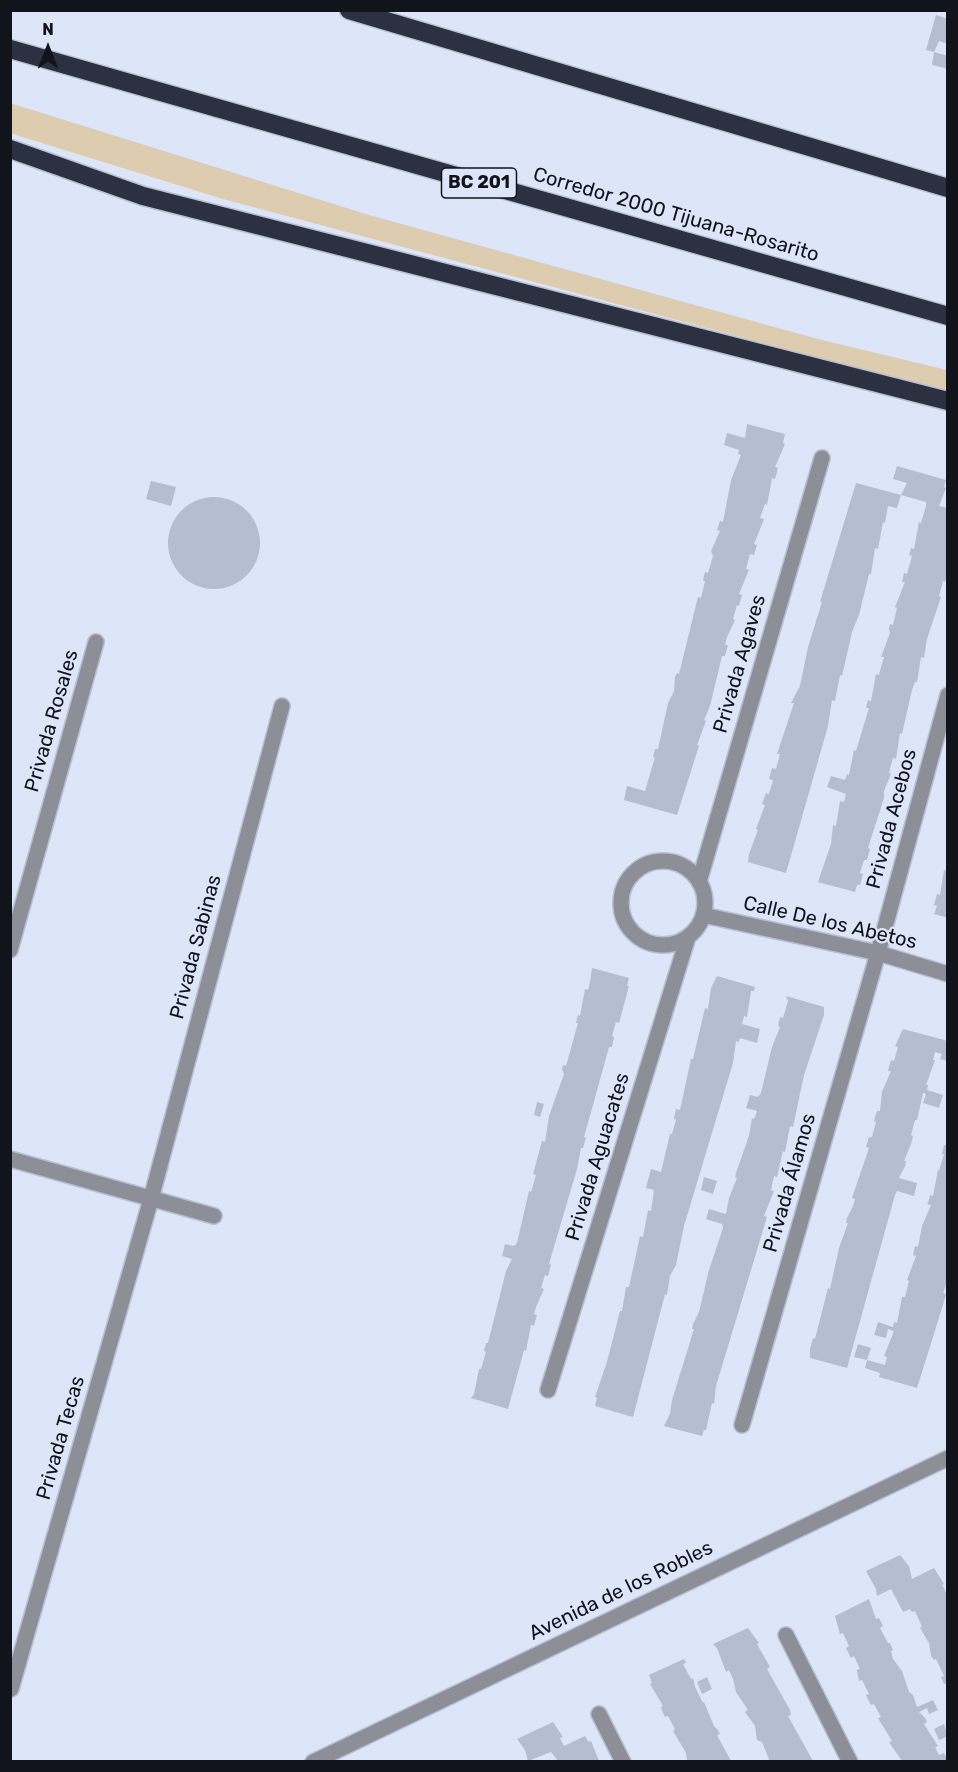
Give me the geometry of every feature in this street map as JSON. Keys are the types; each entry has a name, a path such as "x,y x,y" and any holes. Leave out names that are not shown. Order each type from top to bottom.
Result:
{"highway":[{"path":"349,10 948,188"},
{"name":"Corredor 2000 Tijuana-Rosarito","path":"10,49 948,316"},
{"path":"10,149 143,196 948,400"},
{"path":"910,177 948,177"}],"street":[{"name":"Privada Agaves","path":"699,882 822,458"},
{"name":"Privada Rosales","path":"10,950 96,642"},
{"name":"Privada Acebos","path":"878,953 948,695"},
{"name":"Privada Sabinas","path":"151,1199 282,706"},
{"path":"660,861 675,863 689,870 699,882 705,898 703,915 688,937 674,944 658,945 643,940 631,931 623,918 622,895 632,874 645,865 660,861"},
{"name":"Calle De los Abetos","path":"703,915 878,953 948,974"},
{"name":"Privada Aguacates","path":"548,1390 688,937"},
{"name":"Privada Álamos","path":"742,1425 878,953"},
{"path":"10,1159 214,1216"},
{"name":"Privada Tecas","path":"11,1689 151,1199"},
{"name":"Avenida de los Robles","path":"313,1761 948,1458"},
{"path":"786,1635 850,1761"},
{"path":"598,1714 623,1761"}],"shaded area":[{"path":"10,103 369,215 818,339 947,370 947,392 223,199 11,133"}],"building":[{"path":"936,15 948,19 948,44 939,41 934,52 926,50"},
{"path":"934,52 948,56 948,69 932,65"},
{"path":"747,424 785,434 783,443 785,444 775,467 778,468 775,479 772,478 767,505 765,504 760,518 764,519 754,544 757,545 754,555 750,554 746,569 749,570 739,594 742,595 739,606 737,605 733,619 735,620 727,637 725,645 728,645 725,656 722,656 710,706 704,720 706,721 697,745 699,746 677,815 624,800 627,786 645,791 655,757 653,757 655,749 658,749 668,703 674,691 675,677 677,673 679,674 698,597 701,598 705,572 708,573 713,556 711,551 720,531 717,530 720,521 723,522 731,480 741,455 738,454 739,450 724,445 727,433 745,438"},
{"path":"897,466 946,480 944,487 946,488 939,506 948,508 948,573 945,582 943,581 939,596 941,597 927,639 924,658 921,657 917,682 912,690 902,734 900,733 896,759 893,758 889,773 891,774 868,848 870,849 867,860 864,860 860,873 863,874 860,885 857,885 855,892 818,882 831,844 833,825 836,826 840,801 844,802 846,794 827,787 831,776 845,780 847,774 849,775 854,750 856,751 869,708 866,708 868,700 871,701 876,674 879,675 884,657 881,657 890,633 890,624 893,625 897,608 895,607 905,582 902,582 912,556 909,555 911,548 914,549 919,522 921,523 926,506 926,502 901,495 907,483 893,479"},
{"path":"151,481 176,487 171,506 146,499"},
{"path":"856,483 901,495 897,508 888,506 878,549 875,548 871,574 869,574 859,615 852,632 835,701 832,700 828,726 786,873 748,862 749,854 765,805 762,804 766,793 769,794 773,780 769,779 772,768 776,769 780,754 777,754 794,703 791,703 800,686 808,647 822,602 820,602"},
{"path":"214,497 232,501 246,511 256,525 260,543 256,561 246,575 232,585 214,589 196,585 182,575 172,561 168,543 172,525 182,511 196,501"},
{"path":"944,870 948,871 948,918 934,914 937,906 934,905 937,894 940,895"},
{"path":"592,968 629,978 627,986 629,986 619,1023 616,1022 612,1047 609,1047 584,1137 586,1138 581,1148 549,1264 551,1265 548,1276 545,1275 541,1288 544,1289 534,1314 537,1315 534,1326 531,1325 526,1351 524,1350 508,1409 471,1398 486,1352 484,1351 506,1271 512,1259 502,1256 505,1244 514,1246 517,1243 529,1191 531,1192 536,1175 533,1174 542,1141 545,1142 549,1116 564,1074 563,1065 566,1066"},
{"path":"717,976 755,987 754,991 751,991 747,1017 744,1016 742,1024 760,1029 757,1043 740,1038 739,1042 736,1041 733,1063 684,1226 676,1265 670,1276 667,1295 665,1294 633,1417 595,1406 597,1398 595,1397 620,1311 622,1311 626,1287 629,1287 640,1236 643,1237 648,1210 651,1211 654,1190 646,1188 651,1169 661,1172 670,1134 672,1134 676,1120 674,1119 676,1109 680,1110 705,1008 708,1009 711,988"},
{"path":"786,996 824,1007 824,1015 804,1075 793,1127 790,1126 777,1177 774,1176 771,1190 774,1191 764,1216 767,1217 716,1386 714,1404 712,1403 706,1430 702,1436 664,1426 670,1414 672,1400 694,1329 692,1329 693,1324 699,1312 709,1270 723,1228 722,1224 706,1219 709,1209 726,1214 729,1198 737,1178 736,1173 749,1136 752,1118 754,1119 757,1111 746,1108 750,1095 758,1097 761,1093 772,1047 780,1027 778,1026 780,1017 783,1018 788,1001"},
{"path":"903,1029 948,1041 948,1061 940,1059 942,1054 935,1052 933,1060 935,1060 926,1085 928,1085 927,1090 943,1095 939,1108 923,1103 926,1094 923,1093 911,1135 913,1136 911,1144 904,1161 906,1161 905,1166 899,1178 917,1183 914,1196 897,1191 895,1195 847,1368 810,1358 810,1349 813,1338 815,1339 828,1288 830,1289 839,1248 848,1223 846,1223 847,1218 855,1199 852,1198 869,1148 866,1147 869,1137 872,1137 877,1111 880,1111 882,1092 891,1071 888,1071 891,1060 894,1061 898,1047 895,1046"},
{"path":"537,1102 544,1104 540,1117 534,1115"},
{"path":"944,1145 948,1146 948,1280 943,1293 946,1294 943,1305 917,1388 879,1377 880,1373 865,1368 867,1360 885,1365 887,1357 884,1356 894,1331 888,1329 886,1338 874,1335 878,1322 893,1327 894,1322 897,1323 902,1297 905,1297 909,1281 907,1280 916,1256 913,1255 915,1246 918,1247 922,1226 931,1205 927,1204 930,1195 933,1196 944,1154 942,1154"},
{"path":"704,1177 717,1181 713,1194 701,1190"},
{"path":"858,1344 871,1348 867,1360 854,1357"},
{"path":"900,1555 909,1566 912,1579 934,1568 944,1584 942,1585 948,1596 948,1683 944,1684 941,1677 944,1676 936,1659 934,1660 931,1656 929,1643 920,1628 922,1627 915,1611 912,1612 910,1609 903,1612 891,1589 877,1596 876,1589 866,1571"},
{"path":"869,1599 876,1619 879,1618 883,1626 880,1628 893,1650 891,1651 893,1659 902,1671 917,1707 933,1700 938,1710 929,1714 927,1708 919,1712 927,1722 924,1724 938,1746 935,1747 939,1755 944,1753 948,1761 902,1761 889,1742 892,1741 878,1718 881,1717 874,1704 871,1705 866,1695 869,1694 862,1680 859,1681 857,1670 860,1669 854,1656 851,1658 846,1648 849,1646 843,1633 840,1634 835,1616"},
{"path":"748,1628 759,1643 757,1644 770,1667 767,1669 790,1710 791,1715 788,1716 813,1761 768,1761 762,1742 757,1740 755,1726 745,1712 748,1710 736,1692 729,1670 726,1672 717,1648 713,1644"},
{"path":"684,1659 686,1663 683,1664 691,1679 693,1678 695,1687 720,1734 717,1735 731,1761 687,1761 686,1753 673,1731 675,1729 668,1716 665,1717 663,1713 661,1707 663,1706 650,1684 652,1683 649,1675"},
{"path":"707,1677 712,1689 702,1694 697,1682"},
{"path":"553,1722 563,1737 560,1738 564,1746 585,1736 589,1742 591,1741 599,1761 558,1761 551,1752 528,1761 525,1750 517,1739"},
{"path":"944,1724 948,1736 939,1740 934,1729"}]}
